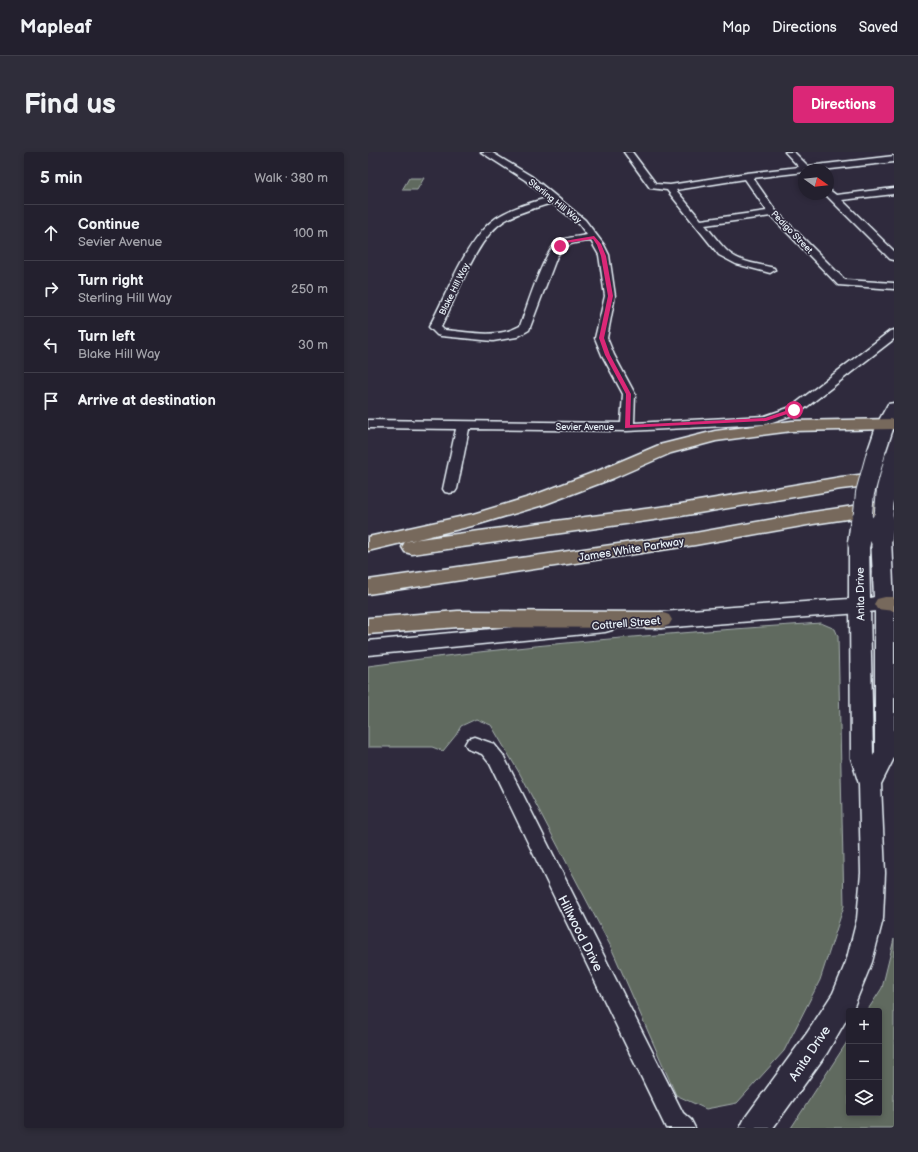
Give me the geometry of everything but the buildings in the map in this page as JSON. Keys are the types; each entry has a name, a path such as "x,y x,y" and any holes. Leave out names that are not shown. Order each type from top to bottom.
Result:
{"highway":[{"path":"368,544 476,519 536,501 607,474 665,449 715,436 792,426 891,418"},
{"path":"368,553 675,511 841,483 894,477"},
{"name":"James White Parkway","path":"368,587 695,539 813,518 894,506"},
{"path":"368,626 458,619 661,620"}],"main road":[{"name":"Anita Drive","path":"860,606 859,543 866,493 876,453 891,418"},
{"name":"Anita Drive","path":"890,604 881,538 886,489 894,458"},
{"name":"Cottrell Street","path":"661,620 890,604"}],"street":[{"name":"Sterling Hill Way","path":"485,152 528,178 582,222 599,244 604,256 610,296 601,338 608,355 629,394 627,427"},
{"path":"628,152 653,186 670,188 747,176 798,171"},
{"path":"789,152 801,164"},
{"path":"834,167 894,159"},
{"name":"Pedigo Street","path":"747,176 773,213 842,283 894,286"},
{"path":"670,188 723,253 730,258 751,266 770,270"},
{"path":"834,195 894,191"},
{"path":"834,198 893,256"},
{"name":"Blake Hill Way","path":"554,199 521,210 498,220 475,247 445,310 435,327 442,333 493,338 513,335 525,328 552,256 560,246 565,242 594,237"},
{"path":"699,223 773,213"},
{"name":"Sevier Avenue","path":"368,424 627,427 766,420 794,410 894,333"},
{"path":"450,489 462,426"},
{"name":"Anita Drive","path":"870,784 886,752 890,604"},
{"name":"Anita Drive","path":"755,1128 817,1043 842,1002 859,962 870,912 873,873 870,784 862,758 860,606"},
{"name":"Cottrell Street","path":"368,648 661,620"},
{"name":"Hillwood Drive","path":"474,744 488,749 497,760 675,1121 683,1128"}],"shaded area":[{"path":"409,178 424,178 417,190 402,190"},
{"path":"821,623 835,629 838,636 844,906 820,980 784,1051 737,1103 706,1109 676,1095 610,945 520,774 491,725 476,719 461,726 456,735 443,751 432,747 368,747 368,666 594,640"},
{"path":"894,939 894,1128 791,1128 846,1044 846,1116 882,1116 882,1008 869,1008 882,988"}],"route":[{"path":"560,246 565,242 594,237 604,256 610,296 601,338 608,355 629,394 627,427 766,420 794,410"}]}
